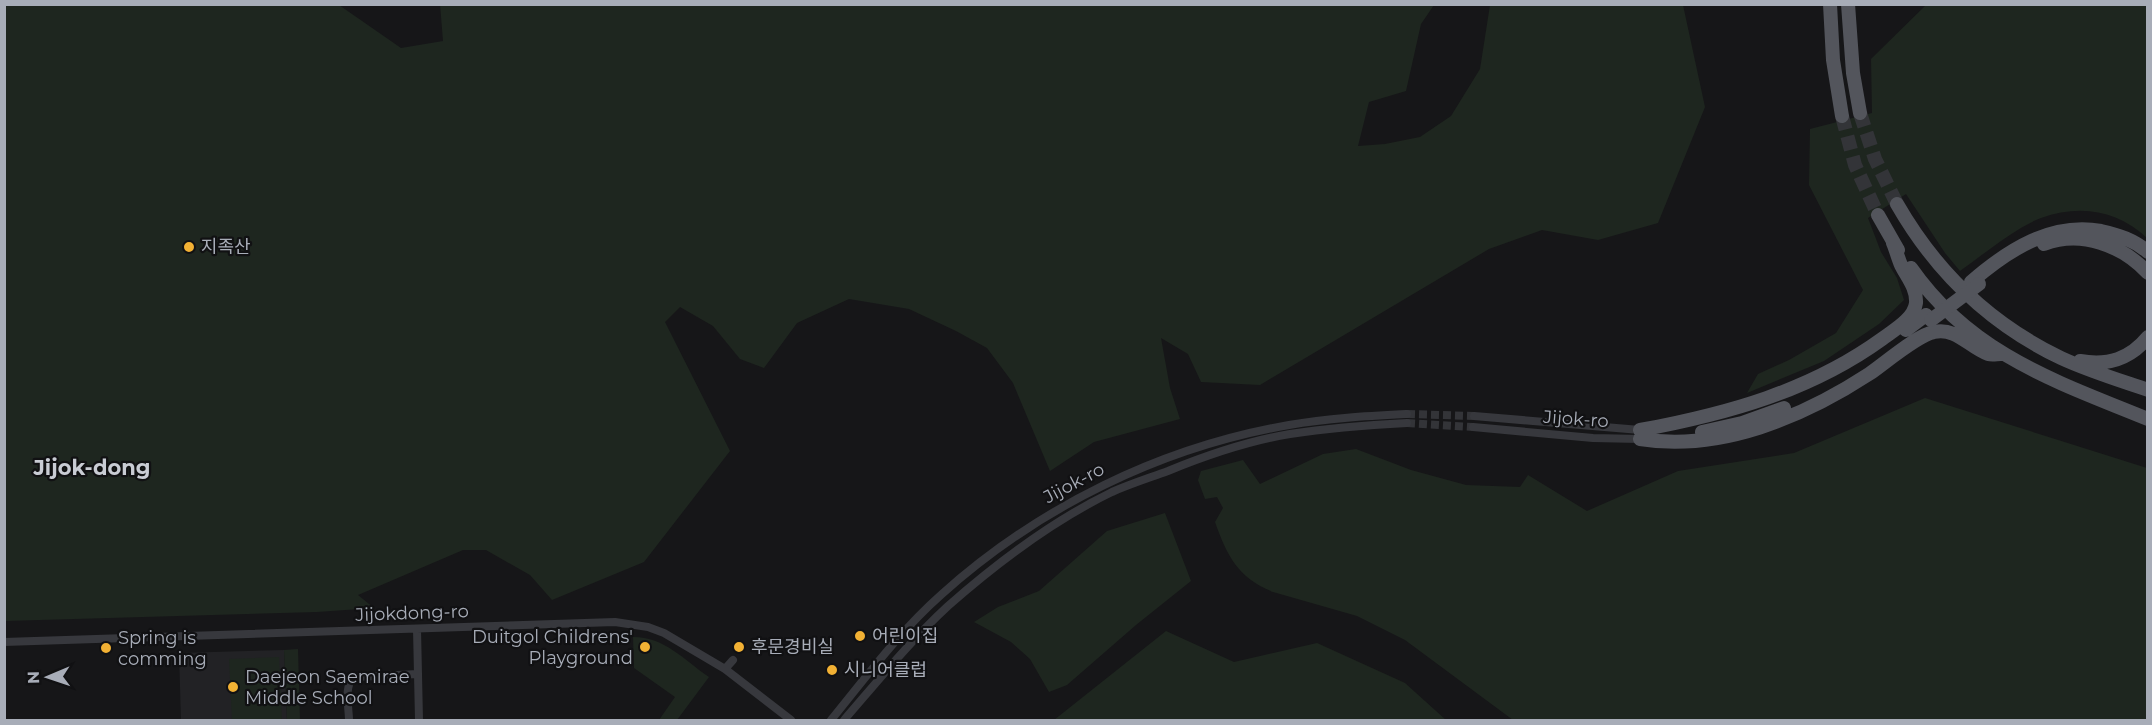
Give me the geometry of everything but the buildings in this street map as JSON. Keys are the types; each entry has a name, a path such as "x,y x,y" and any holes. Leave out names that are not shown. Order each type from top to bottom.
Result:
{"main road":[{"path":"1830,4 1833,60 1842,116"},
{"path":"1848,4 1852,63 1860,113"},
{"path":"1897,204 1914,234 1946,274 1977,306 2060,358 2148,390"},
{"path":"1640,434 1782,394 1828,374 1899,327 1912,314 1916,303 1909,279 1878,215"},
{"path":"1975,283 2005,255 2052,232 2073,229 2119,235 2148,252"},
{"path":"1640,434 1726,421 1831,381 1928,318 1975,283 2010,261 2053,241 2091,240 2115,247 2136,260 2148,273"},
{"path":"1893,243 1928,293 1959,322 2001,354 2051,379 2148,419"},
{"path":"1640,434 1659,442 1687,442 1724,437 1769,424 1851,386 1932,332 1947,331 1988,354 2001,354"},
{"path":"2060,358 2108,363 2127,357 2148,337"}],"street":[{"name":"Jijok-ro","path":"1474,416 1640,434"},
{"name":"Jijok-ro","path":"831,720 914,622 940,595 988,555 1074,500 1153,463 1234,436 1327,419 1407,418 1327,428 1246,444 1113,492 1079,510 1013,552 948,607 924,630 844,720"},
{"name":"Jijok-ro","path":"1473,427 1593,438 1640,434"},
{"name":"Jijokdong-ro","path":"4,642 623,623 648,627 664,633 725,669 791,720"},
{"path":"417,629 420,720"},
{"path":"725,669 733,660"},
{"path":"349,720 348,686 350,680 355,677 418,674"}],"shaded area":[{"path":"440,4 1434,5 1421,24 1406,91 1369,102 1358,146 1385,144 1420,137 1451,116 1480,69 1490,5 1683,5 1705,107 1658,223 1598,240 1542,230 1489,249 1260,385 1201,382 1188,354 1161,338 1170,388 1180,419 1094,442 1050,471 1013,383 987,348 909,309 849,299 797,323 764,368 740,359 713,326 680,307 665,322 730,451 644,562 552,600 530,575 486,550 463,550 358,595 374,608 317,612 5,621 5,5 339,5 401,48 443,41"},
{"path":"1926,5 2147,5 2147,238 2123,221 2111,216 2097,212 2070,211 2032,222 1960,271 1945,253 1906,194 1868,218 1881,252 1897,278 1904,300 1879,324 1824,361 1747,393 1758,374 1789,360 1836,333 1863,290 1809,185 1810,129 1872,113 1871,59"},
{"path":"1925,398 2147,468 2147,720 1513,720 1405,640 1357,616 1273,592 1251,580 1242,573 1229,555 1215,522 1223,508 1217,497 1205,499 1198,480 1201,471 1243,460 1260,484 1323,454 1356,449 1411,470 1466,485 1520,487 1528,475 1587,511 1678,471 1794,453"},
{"path":"1165,513 1191,581 1067,685 1049,692 1030,659 1011,642 974,622 998,607 1039,591 1107,531"},
{"path":"1166,631 1234,662 1317,643 1405,683 1446,720 1054,720"},
{"path":"633,637 665,645 709,677 677,720 659,720 675,697 634,668"},
{"path":"298,649 300,720 287,720 284,650"},
{"name":"Daejeon Saemirae Middle School","path":"284,650 287,720 181,720 179,653"},
{"path":"279,657 282,720 232,720 229,659"}],"tunnel":[{"path":"1860,113 1875,159 1897,204"},
{"path":"1842,116 1855,165 1878,215"},
{"path":"1407,414 1474,416"},
{"path":"1407,423 1473,427"}],"place":[{"name":"지족산","path":"189,247"},
{"name":"어린이집","path":"860,636"},
{"name":"Duitgol Childrens' Playground","path":"645,647"},
{"name":"후문경비실","path":"739,647"},
{"name":"Spring is comming","path":"106,648"},
{"name":"시니어클럽","path":"832,670"},
{"name":"Daejeon Saemirae Middle School","path":"233,687"}],"district":[{"name":"Jijok-dong","path":"92,468"}]}
